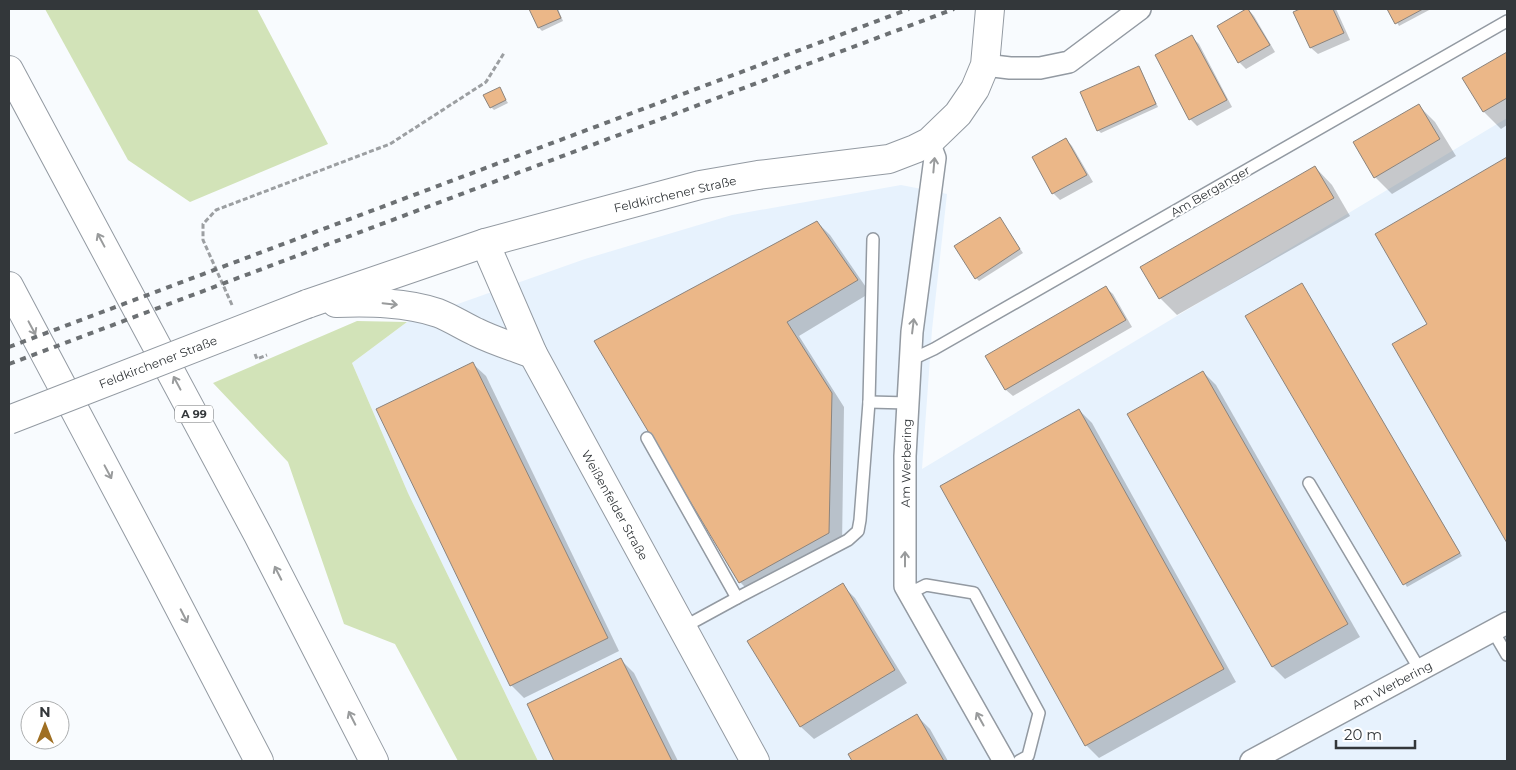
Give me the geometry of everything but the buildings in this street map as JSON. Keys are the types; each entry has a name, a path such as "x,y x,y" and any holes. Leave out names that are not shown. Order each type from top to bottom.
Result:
{"main road":[{"name":"Feldkirchener Straße","path":"9,420 307,304 485,243 700,186 758,176 889,159 929,142 958,114 975,89 985,65 990,9"},
{"name":"A 99","path":"9,70 258,535 374,761"},
{"name":"Weißenfelder Straße","path":"485,243 533,354 755,761"},
{"path":"9,286 259,761"},
{"name":"Feldkirchener Straße","path":"307,304 369,302 429,311 440,314 490,339 533,354"}],"street":[{"path":"985,65 1010,68 1040,68 1069,62 1140,9"},
{"name":"Am Werbering","path":"929,142 935,158 912,332 905,456 905,586 1004,761"},
{"name":"Am Werbering","path":"1250,761 1500,627"}],"lane":[{"name":"Am Berganger","path":"911,357 934,350 1507,21"},
{"path":"682,628 848,540 858,531 869,402 873,239"},
{"path":"869,402 908,403"},
{"path":"646,438 737,598"},
{"path":"1309,483 1420,670"},
{"path":"910,594 926,585 974,593 1039,714 1028,756 1019,761"},
{"path":"1500,627 1507,656"}],"path":[{"path":"203,240 203,224 216,210 390,144 486,82 504,53"}],"shaded area":[{"path":"1507,118 1507,761 538,761 408,493 352,363 407,322 585,259 732,215 901,185 947,194 932,330 922,469"}],"green space":[{"path":"45,9 257,9 328,144 190,202 128,160"},
{"path":"357,321 407,322 352,363 408,493 538,761 458,761 395,644 344,624 288,462 213,383"}],"railway":[{"path":"9,347 909,9"},
{"path":"9,364 954,9"}]}
